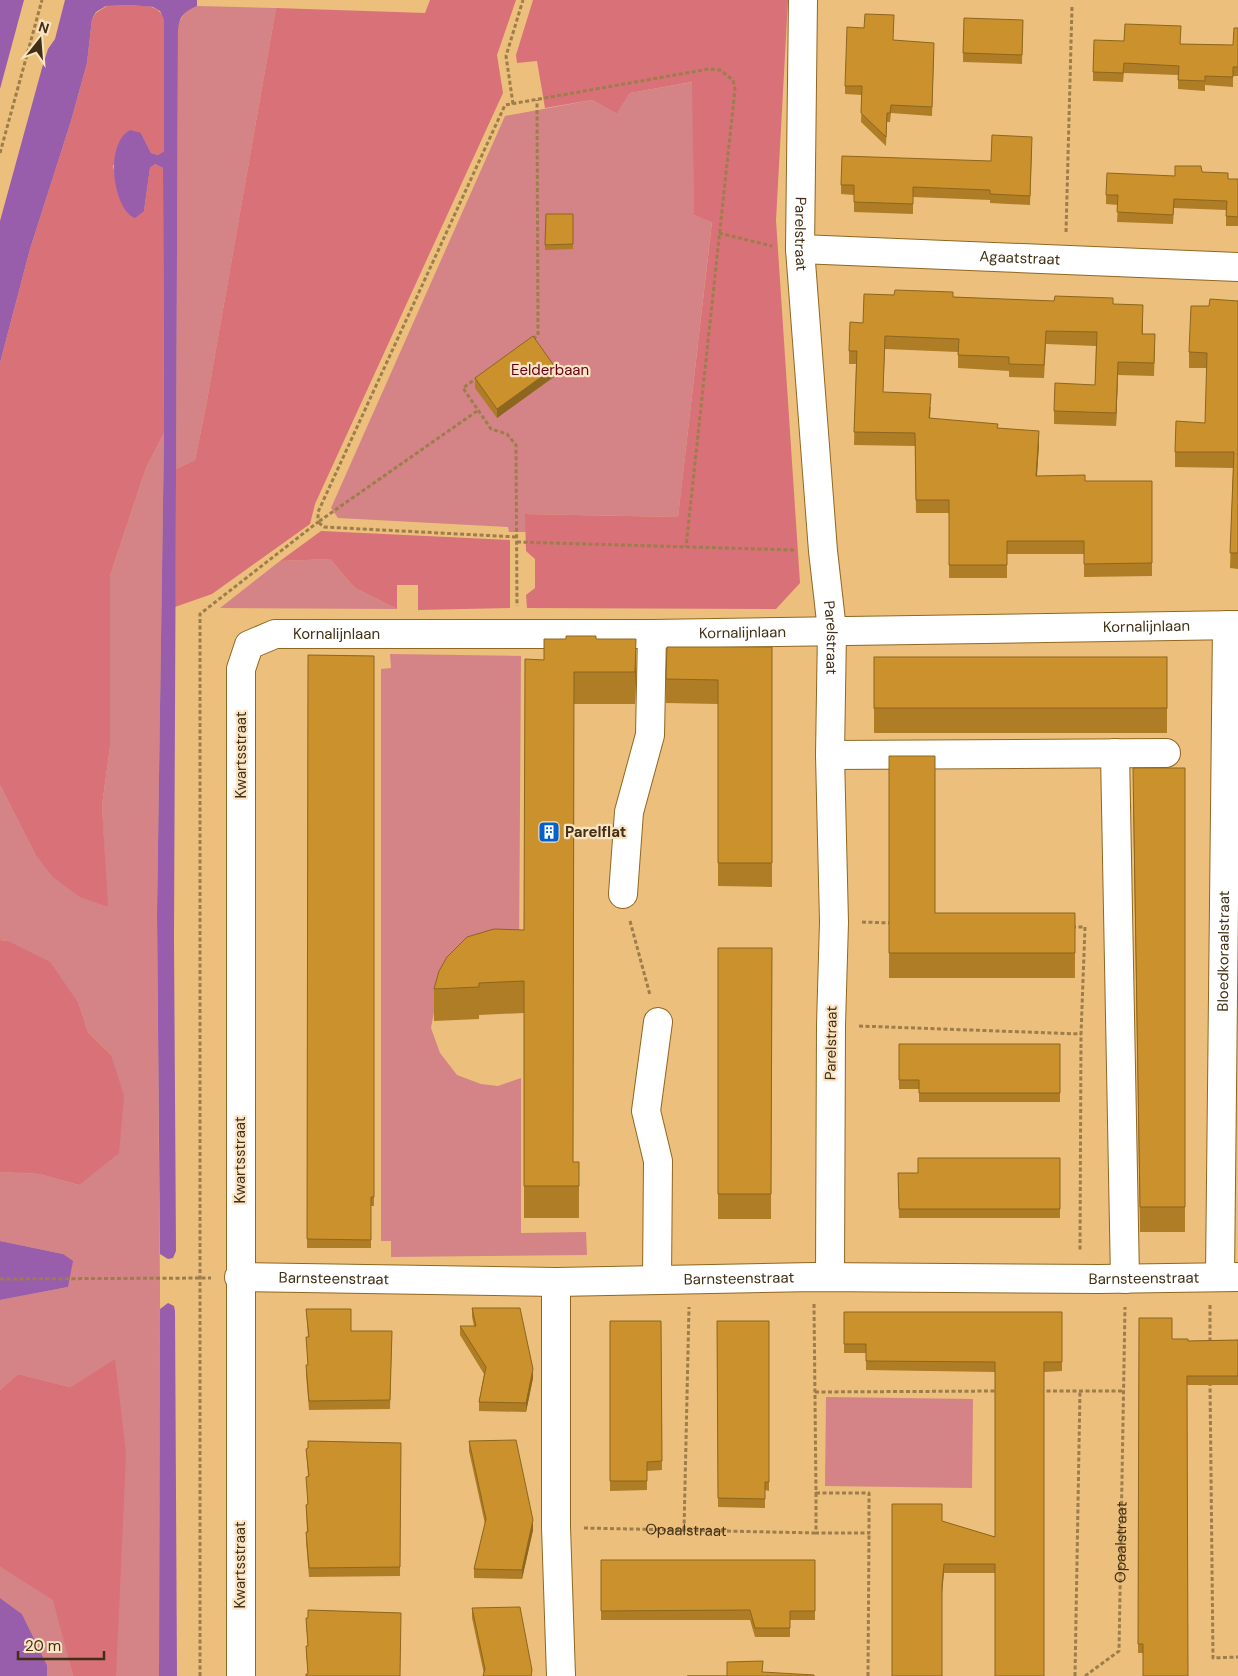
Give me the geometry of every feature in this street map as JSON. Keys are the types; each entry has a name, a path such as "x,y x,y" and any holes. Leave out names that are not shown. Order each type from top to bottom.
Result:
{"street":[{"name":"Parelstraat","path":"803,0 800,249 823,551 832,630 830,755 834,922 822,1277"},
{"name":"Agaatstraat","path":"800,249 1238,267"},
{"name":"Kornalijnlaan","path":"249,645 275,634 652,634 1233,625"},
{"name":"Bloedkoraalstraat","path":"1222,1277 1233,625"},
{"path":"623,894 629,812 650,735 652,634"},
{"name":"Kwartsstraat","path":"241,1676 239,1277 241,669 249,645"},
{"path":"1115,753 1125,1279"},
{"path":"830,755 1166,753"},
{"path":"657,1280 658,1162 646,1111 658,1022"},
{"name":"Barnsteenstraat","path":"239,1277 556,1282 822,1277 1080,1279 1222,1277"},
{"path":"556,1282 556,1527 561,1676"}],"path":[{"path":"0,153 42,0"},
{"path":"512,104 506,56 523,0"},
{"path":"1066,242 1072,6"},
{"path":"517,536 324,528 318,522 318,512 505,105 708,69 727,73 733,80 735,89 686,547"},
{"path":"530,340 538,335 537,100"},
{"path":"719,233 763,245 800,249"},
{"path":"485,372 463,388 491,429 507,434 516,446 518,634"},
{"path":"318,522 477,411"},
{"path":"516,542 823,551"},
{"path":"623,894 658,1022"},
{"path":"834,922 901,923"},
{"path":"1066,927 1085,927 1081,1034 1080,1279"},
{"path":"831,1025 1081,1034"},
{"path":"816,1533 815,1392 822,1277"},
{"path":"1210,1345 1222,1277"},
{"path":"0,1279 199,1278 200,1676"},
{"path":"684,1530 689,1279"},
{"name":"Opaalstraat","path":"1085,1676 1119,1651 1125,1391 1125,1279"},
{"path":"1210,1374 1213,1658 1238,1657"},
{"path":"1075,1676 1080,1390"},
{"path":"815,1392 1001,1391"},
{"path":"1031,1391 1125,1391"},
{"path":"816,1493 869,1494 868,1676"},
{"name":"Opaalstraat","path":"556,1527 869,1533"}],"green space":[{"path":"197,6 276,8 195,460 176,469 178,24 186,11"},
{"name":"Eelderbaan","path":"693,82 694,215 712,221 678,517 526,514 526,532 509,532 508,527 338,518 331,508 505,116 592,100 617,114 630,93"},
{"path":"164,433 157,914 160,1290 159,1676 116,1676 114,1360 70,1387 18,1374 0,1390 0,1300 68,1287 63,1254 0,1241 0,1172 39,1174 79,1185 111,1055 88,1032 79,1004 8,941 0,940 0,785 35,854 107,907 102,805 110,747 110,576 146,468"},
{"path":"330,559 355,588 397,609 220,608 280,561"},
{"path":"390,654 521,656 519,953 446,981 435,1007 431,1028 440,1053 457,1075 481,1084 498,1086 521,1078 521,1233 586,1232 587,1255 391,1257 391,1241 381,1241 381,669 391,668"},
{"path":"826,1397 973,1399 972,1488 825,1486"},
{"path":"0,1567 54,1600 73,1676 47,1676 47,1665 22,1614 0,1598"}],"shaded area":[{"path":"0,0 24,0 0,89"},
{"path":"65,0 197,0 197,6 186,12 181,18 178,30 174,938 176,1251 173,1258 168,1259 160,1254 157,914 164,433 163,168 155,164 150,168 144,211 135,218 128,213 117,191 114,163 116,149 122,138 130,130 141,133 151,153 158,155 164,151 164,20 160,11 153,7 132,5 106,6 96,12 92,19 87,63 71,121 30,249 0,363 0,221 42,68 48,49 55,39"},
{"path":"430,0 516,0 497,55 503,93 315,504 310,524 212,594 175,607 176,469 195,460 276,8 425,13"},
{"path":"533,0 788,0 776,220 800,583 776,609 527,608 526,595 535,588 535,559 526,551 525,514 678,517 712,222 694,215 692,82 630,93 617,114 592,100 545,108 537,61 517,63 516,55"},
{"path":"132,5 152,7 159,11 164,20 164,151 158,155 151,153 141,133 113,166 119,194 129,213 144,211 150,168 155,164 163,168 164,433 146,468 110,576 110,747 102,805 108,907 80,897 53,877 35,854 0,785 0,363 30,249 71,121 87,63 92,19 96,13 107,6"},
{"path":"321,531 510,540 510,608 418,610 418,585 397,585 397,609 355,588 330,559 280,561"},
{"path":"0,940 8,941 50,962 79,1004 88,1032 111,1055 124,1096 119,1153 79,1185 39,1174 0,1172"},
{"path":"0,1241 63,1254 73,1261 68,1287 0,1300"},
{"path":"168,1303 174,1306 175,1311 177,1676 159,1676 160,1309"},
{"path":"115,1359 126,1454 116,1676 73,1676 53,1600 0,1567 0,1390 18,1374 70,1387"},
{"path":"0,1598 22,1614 47,1665 47,1676 0,1676"}],"building":[{"path":"865,14 894,15 893,40 934,43 932,107 891,105 890,113 887,113 886,137 861,113 862,86 845,86 847,27 864,28"},
{"path":"964,18 1023,20 1022,55 963,53"},
{"path":"1125,24 1181,26 1180,44 1233,45 1234,28 1238,28 1238,67 1233,67 1233,77 1205,76 1205,81 1178,80 1179,66 1124,63 1123,73 1093,72 1094,40 1124,41"},
{"path":"992,135 1032,137 1030,196 990,194 990,190 913,187 913,204 854,202 854,185 841,185 842,156 991,161"},
{"path":"1175,166 1201,166 1202,172 1228,173 1228,179 1238,179 1238,217 1226,216 1227,201 1174,199 1173,215 1117,212 1118,195 1106,195 1107,173 1175,176"},
{"path":"546,214 573,214 573,244 545,245"},
{"path":"895,290 953,292 953,297 1054,301 1055,296 1113,298 1113,304 1143,305 1142,334 1155,334 1154,363 1118,362 1116,413 1054,411 1055,383 1095,385 1097,332 1046,331 1044,365 1009,364 1009,357 958,355 959,339 885,336 883,392 931,394 929,418 998,424 997,428 1039,431 1036,476 1085,475 1085,481 1152,481 1152,563 1084,564 1084,541 1007,541 1007,565 949,565 949,500 916,500 915,433 854,432 857,351 849,351 850,322 863,323 864,294 894,295"},
{"path":"1210,299 1238,301 1238,553 1230,553 1234,452 1175,452 1176,421 1205,423 1207,353 1189,352 1191,306 1209,306"},
{"path":"533,336 555,367 497,409 475,378"},
{"name":"Parelflat","path":"566,636 596,636 596,639 636,639 635,672 574,672 573,1162 579,1162 579,1186 524,1186 524,981 479,983 479,987 434,989 439,971 447,957 467,937 494,929 524,930 525,659 544,660 544,639 566,639"},
{"path":"667,647 772,647 772,863 718,863 718,680 666,679"},
{"path":"308,655 374,656 374,1197 371,1197 371,1240 307,1239"},
{"path":"874,657 1167,657 1167,708 874,708"},
{"path":"889,756 935,756 935,913 1075,913 1075,953 889,953"},
{"path":"1133,768 1185,768 1185,1207 1140,1207"},
{"path":"718,948 772,948 771,1194 718,1194"},
{"path":"899,1044 1060,1044 1060,1093 919,1093 919,1080 899,1080"},
{"path":"918,1158 1060,1158 1060,1209 899,1209 898,1173 918,1173"},
{"path":"472,1308 520,1308 533,1369 526,1403 479,1402 486,1367 460,1326 476,1326"},
{"path":"306,1309 351,1309 351,1331 392,1331 390,1400 309,1401 306,1337 309,1337"},
{"path":"844,1312 1062,1312 1062,1362 1044,1362 1044,1676 995,1676 995,1564 944,1564 942,1585 942,1676 892,1676 892,1504 942,1504 942,1521 995,1537 995,1362 866,1361 866,1344 844,1344"},
{"path":"1139,1318 1172,1318 1172,1339 1188,1339 1188,1341 1238,1340 1238,1376 1187,1376 1188,1676 1143,1676 1143,1644 1138,1644"},
{"path":"610,1321 661,1321 662,1461 647,1462 647,1481 610,1481"},
{"path":"717,1321 769,1321 769,1482 765,1482 765,1499 718,1498"},
{"path":"516,1440 533,1520 522,1570 474,1569 486,1519 469,1441"},
{"path":"308,1441 401,1443 400,1567 309,1568 306,1532 308,1532 306,1477 309,1476 306,1449 308,1448"},
{"path":"601,1560 815,1560 815,1611 790,1611 790,1628 755,1628 750,1610 601,1611"},
{"path":"520,1607 532,1670 531,1676 483,1676 485,1669 472,1608"},
{"path":"308,1610 401,1613 400,1676 306,1676 308,1674 306,1618 308,1618"},
{"path":"763,1661 762,1672 814,1675 814,1676 727,1676 727,1662"}],"place":[{"name":"Parelflat","path":"549,832"}]}
